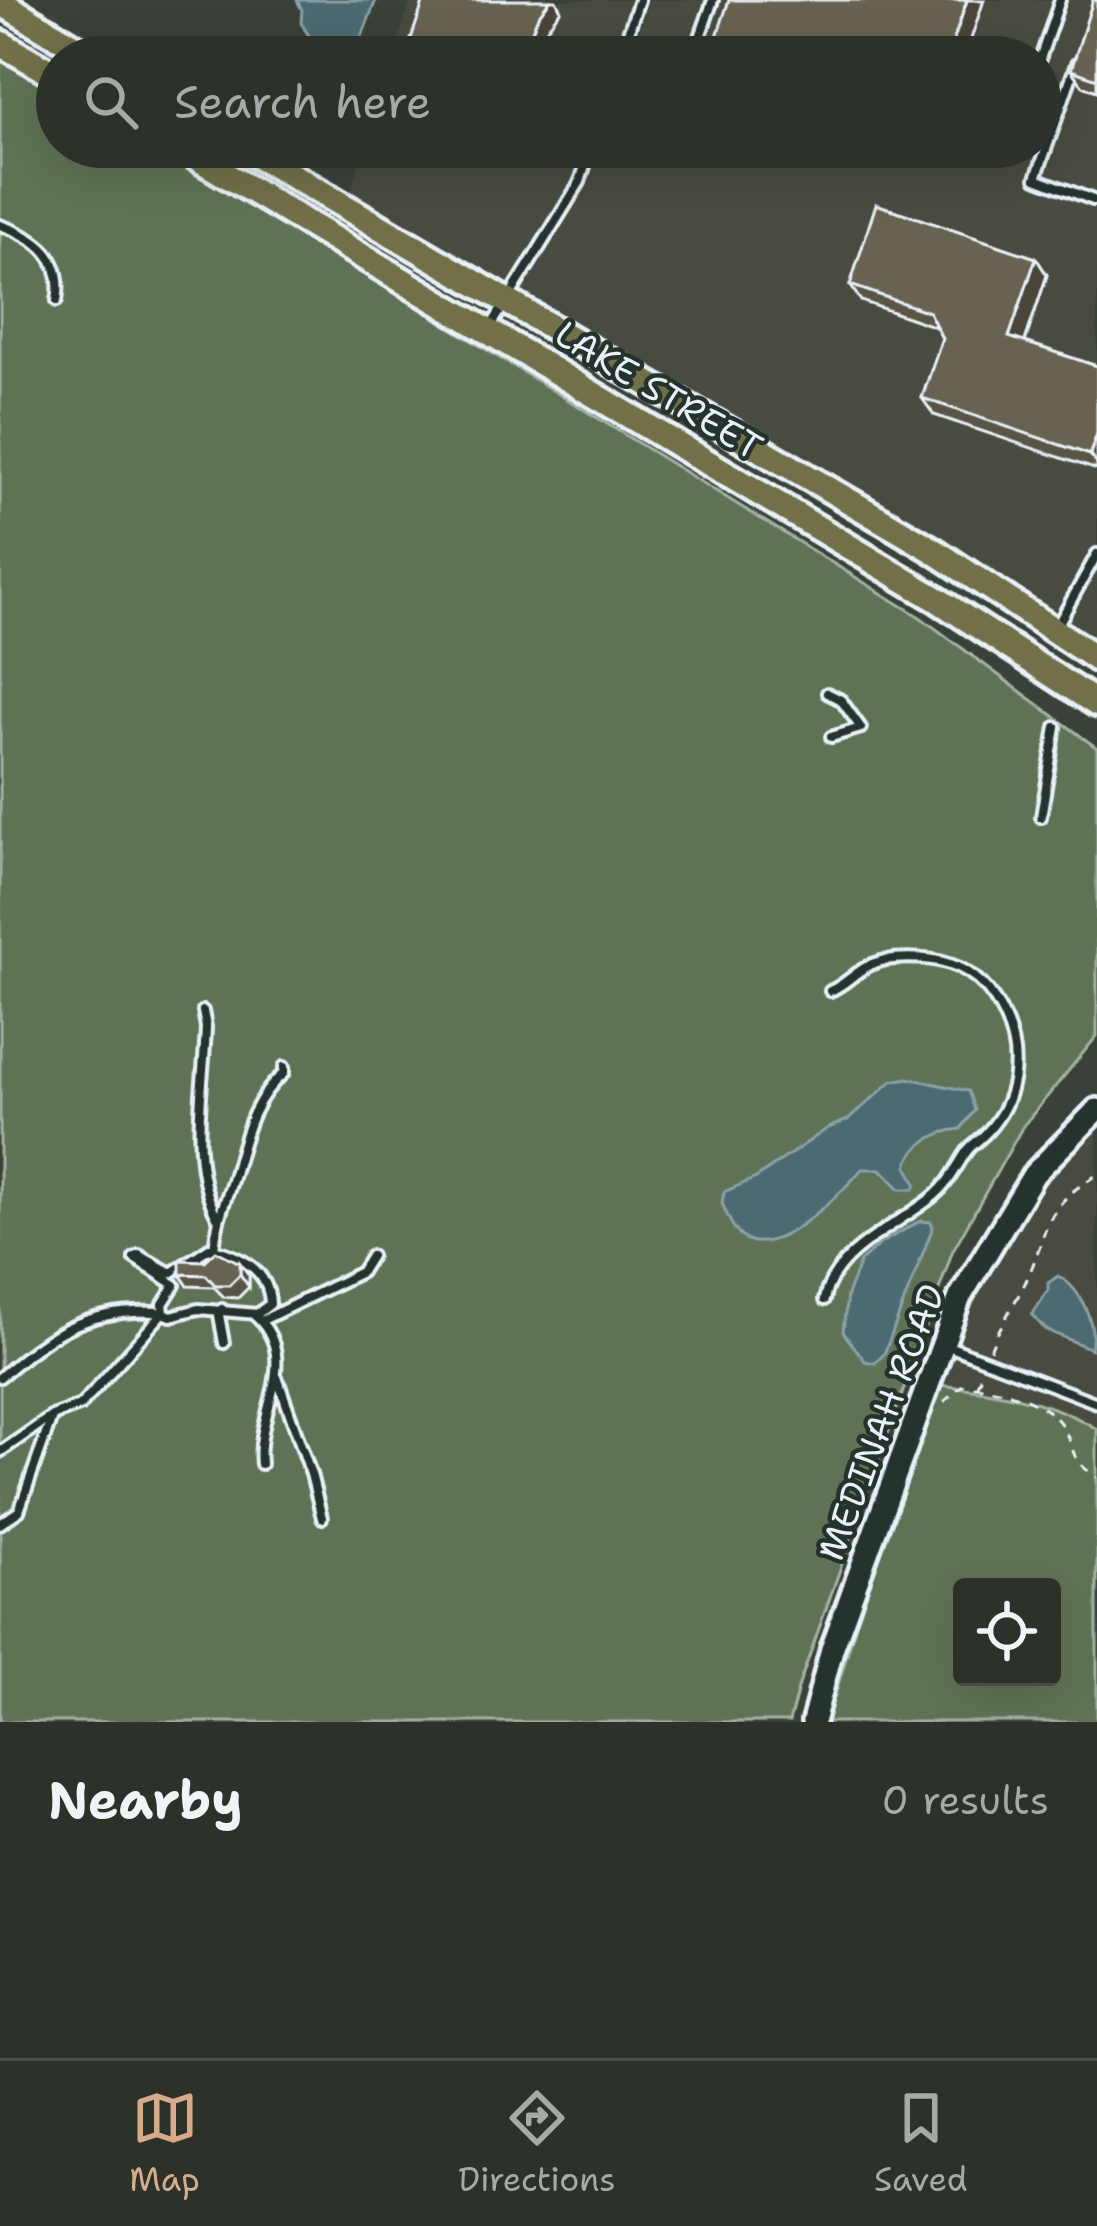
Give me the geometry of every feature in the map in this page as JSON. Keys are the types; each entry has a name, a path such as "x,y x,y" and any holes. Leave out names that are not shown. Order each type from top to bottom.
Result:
{"main road":[{"path":"0,2 57,36"},
{"path":"0,43 36,64"},
{"name":"LAKE STREET","path":"214,168 935,598 1097,704"},
{"name":"LAKE STREET","path":"280,168 933,550 1097,659"},
{"name":"MEDINAH ROAD","path":"813,1722 832,1649 961,1297 1034,1174 1097,1110"}],"lane":[{"path":"627,36 639,0"},
{"path":"700,36 712,0"},
{"path":"1048,36 1060,0"},
{"path":"1061,107 1079,56"},
{"path":"488,330 584,168"},
{"path":"1040,168 1036,178 1093,200"},
{"path":"0,225 41,245 57,265 57,301"},
{"path":"1055,630 1097,554"},
{"path":"827,693 841,700 861,728 831,737"},
{"path":"1041,817 1056,727"},
{"path":"824,1300 841,1268 954,1175 969,1147 1002,1113 1017,1061 1010,1029 993,995 949,964 873,963 830,992"},
{"path":"202,1011 206,1027 200,1130 210,1201 217,1217"},
{"path":"214,1249 217,1217 256,1106 284,1067"},
{"path":"0,1377 79,1320 164,1312 171,1316 198,1309 264,1310 270,1304 264,1279 247,1262 209,1248 171,1273 146,1257 134,1258 175,1285 163,1304 164,1312 81,1405 52,1416 0,1452"},
{"path":"261,1321 361,1272 371,1256"},
{"path":"222,1309 224,1343"},
{"path":"252,1313 273,1336 277,1377 322,1518"},
{"path":"942,1344 1097,1402"},
{"path":"261,1465 261,1444 277,1377"},
{"path":"0,1523 19,1510 52,1416"}],"path":[{"path":"976,1385 1056,1204 1097,1175"},
{"path":"944,1402 961,1386 976,1385 1030,1402 1054,1415 1066,1432 1070,1453 1097,1477"}],"shaded area":[{"path":"411,0 635,0 623,36 400,36"},
{"path":"649,0 1097,0 1097,652 517,296 590,168 1061,168 1061,36 637,36"},
{"path":"358,168 578,168 508,290 348,199"},
{"path":"1097,1124 1097,1429 1081,1419 936,1385 959,1321 1039,1184"}],"green space":[{"path":"0,50 36,72 36,168 192,168 920,617 1097,748 1097,1036 1023,1126 953,1250 789,1722 0,1722"},
{"path":"927,1384 1015,1397 1097,1429 1097,1722 827,1722"}],"water":[{"path":"297,0 376,0 362,36 309,36 301,23"},
{"path":"908,1078 968,1091 975,1110 961,1129 935,1136 915,1151 907,1166 914,1189 900,1189 881,1169 862,1169 827,1205 779,1238 750,1241 740,1235 722,1203 724,1192 756,1178 828,1128 848,1120 892,1081"},
{"path":"920,1221 931,1222 933,1227 884,1354 875,1363 865,1361 843,1332 847,1295 860,1262 881,1243"},
{"path":"1058,1276 1074,1289 1085,1308 1092,1329 1091,1349 1046,1330 1032,1315 1048,1283"}],"building":[{"path":"424,0 550,0 530,36 412,36"},
{"path":"729,0 967,0 955,36 717,36"},
{"path":"1093,0 1097,0 1097,79 1071,70"},
{"path":"876,204 1036,258 1009,337 1097,366 1097,433 1090,455 922,398 942,338 929,312 850,285"},
{"path":"216,1251 240,1263 240,1274 229,1285 215,1285 206,1275 180,1274 180,1260 205,1261"}]}
